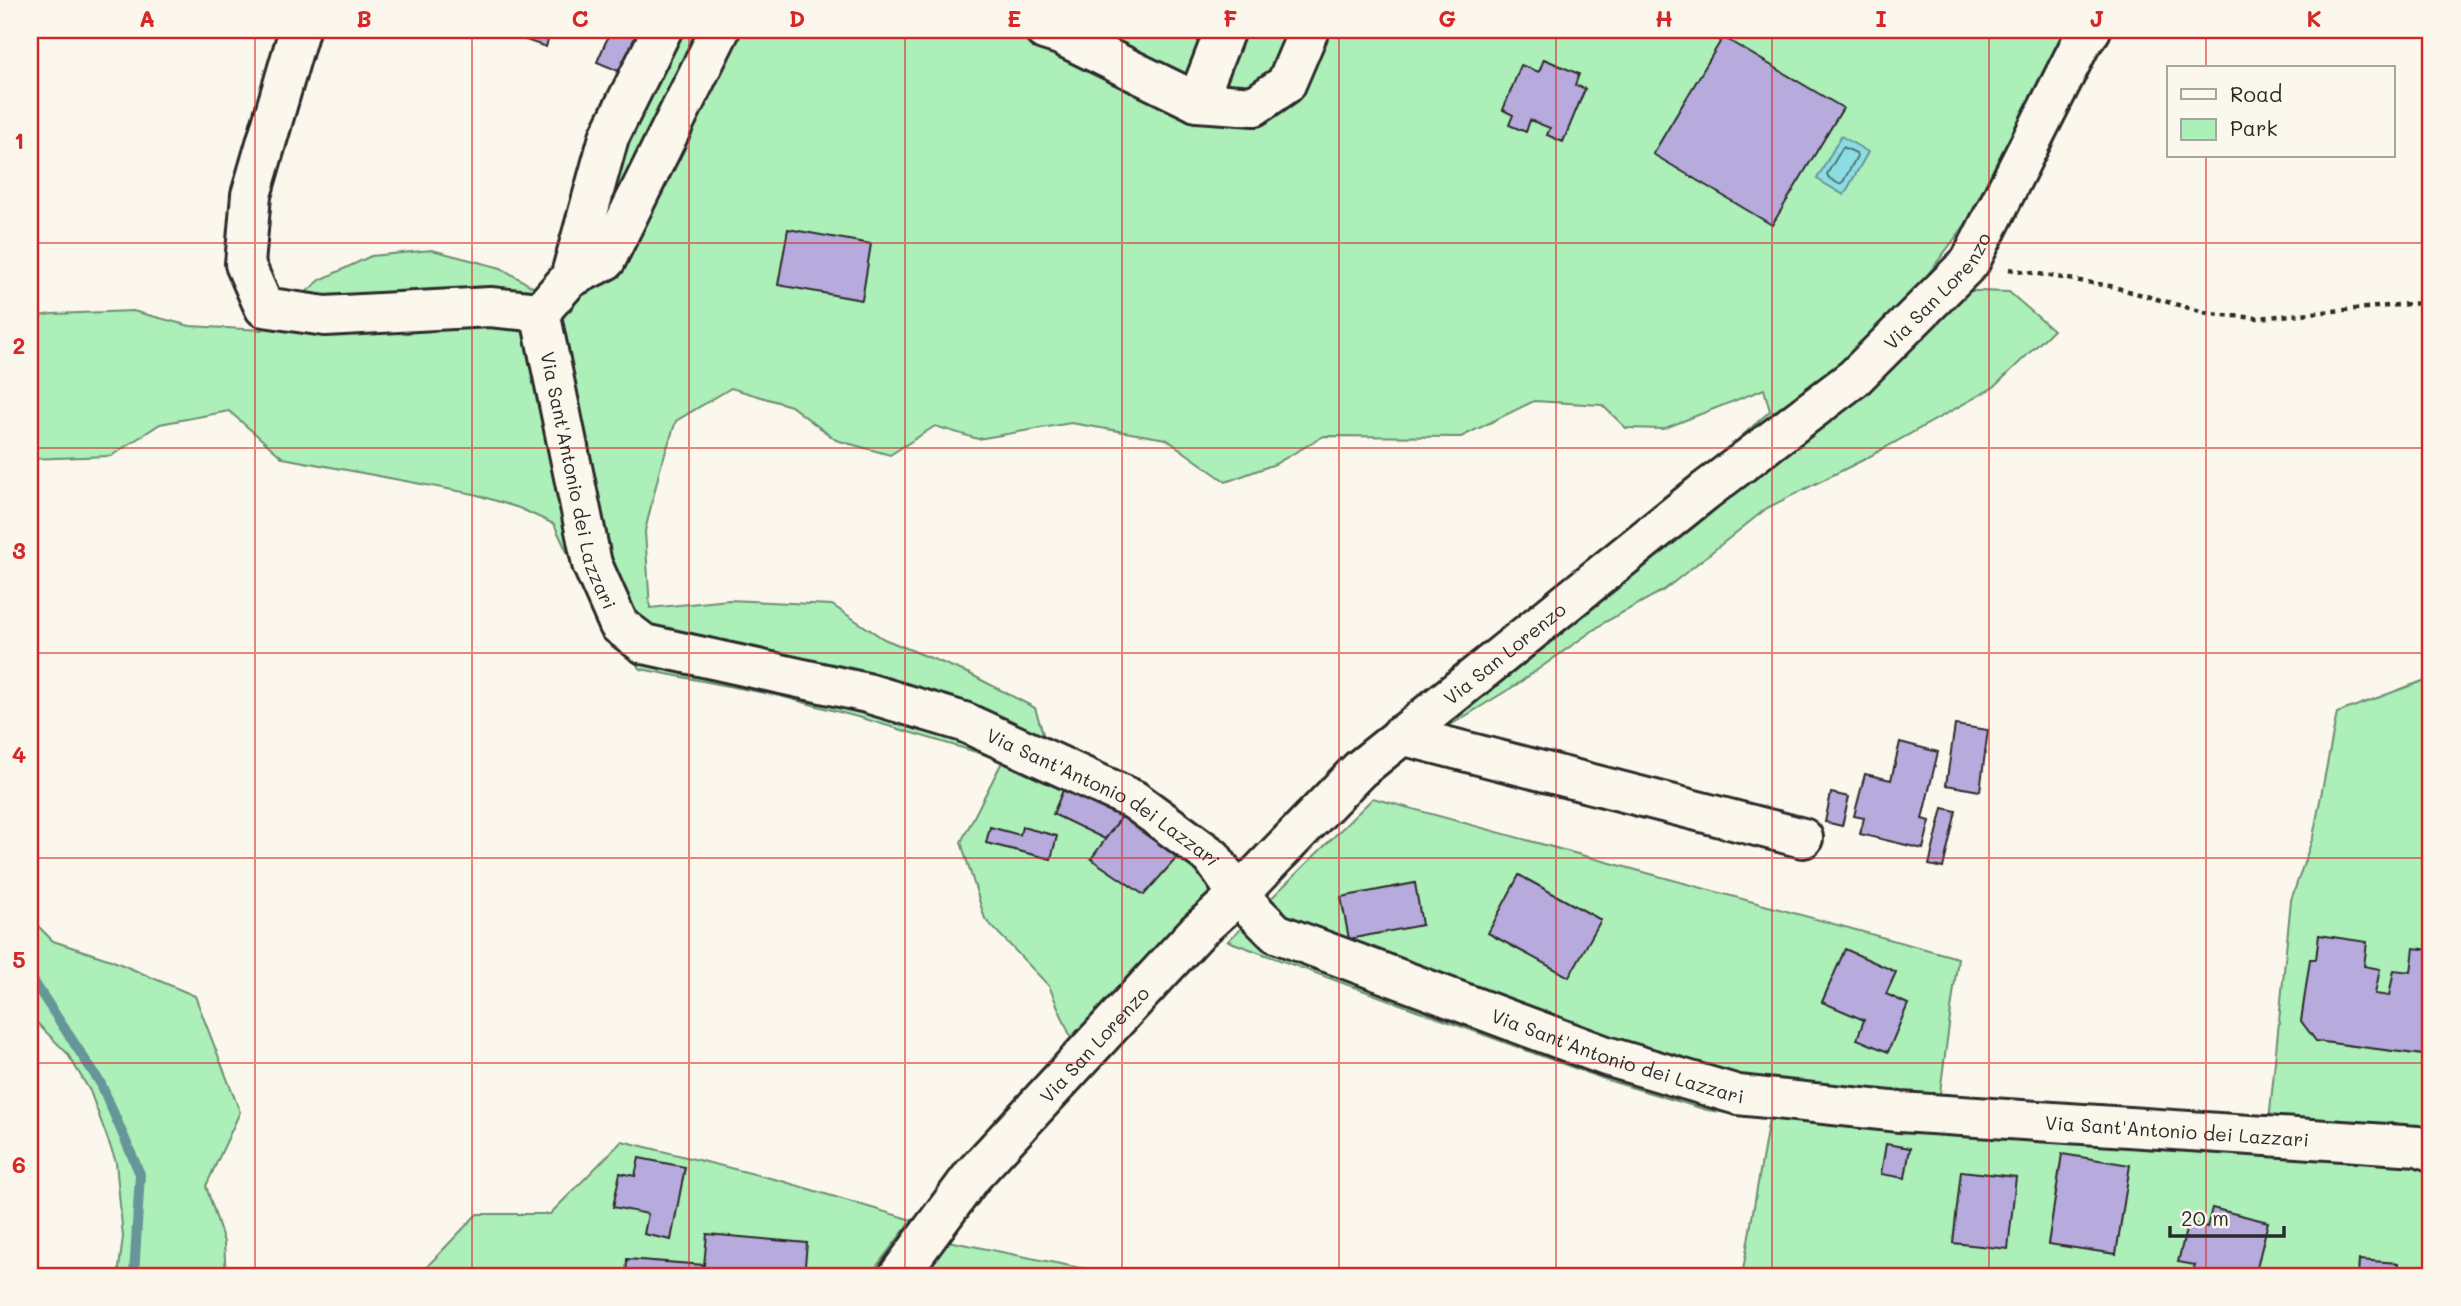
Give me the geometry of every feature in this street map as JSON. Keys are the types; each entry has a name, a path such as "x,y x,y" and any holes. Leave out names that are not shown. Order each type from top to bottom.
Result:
{"street":[{"path":"299,30 251,195 245,264 264,307 325,316 490,307 540,312 570,278 606,260 720,30"},
{"path":"570,278 609,137 662,30"},
{"path":"1197,102 1225,30"},
{"path":"1055,31 1197,102 1254,106 1286,84 1308,30"},
{"name":"Via San Lorenzo","path":"898,1276 972,1175 1198,931 1238,895 1359,770 1694,499 1854,378 1970,262 2081,43 2091,30"},
{"name":"Via Sant'Antonio dei Lazzari","path":"540,312 592,564 618,625 644,644 867,693 964,722 1134,800 1212,857 1238,895 1276,933 1606,1056 1738,1095 1900,1112 2406,1145 2418,1146 2431,1152"},
{"path":"1401,735 1803,838"}],"path":[{"path":"1970,262 2110,286 2211,314 2258,318 2431,302"}],"green space":[{"path":"679,30 2070,30 1977,209 1917,289 2009,292 2053,330 1994,387 1863,460 1767,508 1664,590 1605,622 1516,685 1444,729 1475,656 1552,588 1689,483 1770,411 1764,389 1663,429 1626,428 1602,405 1534,401 1461,437 1324,436 1275,464 1226,482 1166,439 1071,423 978,439 935,426 890,455 836,440 791,406 731,388 676,421 660,469 645,531 650,608 729,600 832,605 884,639 970,674 1035,708 1055,772 1132,806 1219,882 1072,1040 1049,986 985,919 961,842 1003,760 780,696 641,669 604,631 554,524 519,508 474,494 283,458 229,411 160,424 111,456 30,459 30,317 133,311 190,326 262,330 320,280 371,256 432,250 501,268 571,310 635,117"},
{"path":"2428,679 2431,682 2431,1276 1742,1276 1769,1119 1707,1110 1607,1080 1228,941 1373,798 1958,958 1939,1100 2269,1122 2291,900 2313,837 2337,713"},
{"path":"30,918 53,941 111,960 195,996 240,1112 206,1186 224,1242 226,1276 118,1276 123,1237 116,1162 90,1091 67,1053 30,1016"},
{"path":"622,1141 782,1181 912,1220 869,1276 418,1276 477,1214 550,1214"},
{"path":"948,1241 1119,1276 924,1276"}],"water":[{"path":"1841,136 1868,152 1844,195 1817,179"}],"building":[{"path":"520,30 551,30 546,47 517,37"},
{"path":"611,30 639,30 647,33 628,75 597,62"},
{"path":"1723,37 1843,108 1772,225 1653,154"},
{"path":"1544,59 1579,74 1575,85 1585,89 1563,142 1547,135 1550,128 1530,120 1526,132 1509,125 1513,115 1503,110 1521,65 1539,72"},
{"path":"788,229 871,244 862,300 778,285"},
{"path":"1955,725 1988,730 1980,791 1946,785"},
{"path":"1900,742 1938,752 1922,819 1930,821 1923,849 1860,834 1864,818 1854,816 1865,774 1891,780"},
{"path":"1066,783 1128,808 1105,839 1053,814"},
{"path":"1831,793 1849,797 1842,826 1825,822"},
{"path":"1128,808 1180,854 1144,895 1091,859"},
{"path":"1943,808 1956,811 1943,868 1929,865"},
{"path":"990,827 1020,835 1022,827 1057,836 1051,859 986,843"},
{"path":"1519,875 1601,920 1569,977 1488,933"},
{"path":"1415,883 1422,925 1349,939 1341,897"},
{"path":"2319,935 2367,942 2364,966 2380,969 2375,994 2389,996 2394,970 2411,972 2414,948 2431,950 2431,1056 2316,1041 2301,1021 2310,959 2316,959"},
{"path":"1845,949 1896,972 1886,994 1908,1004 1888,1052 1857,1039 1864,1020 1822,1002"},
{"path":"1886,1144 1910,1148 1905,1178 1881,1174"},
{"path":"2062,1154 2130,1165 2116,1254 2048,1244"},
{"path":"639,1158 685,1167 671,1240 644,1234 648,1214 613,1207 620,1173 635,1176"},
{"path":"1961,1171 2016,1177 2008,1249 1953,1243"},
{"path":"2212,1208 2268,1222 2255,1276 2192,1276 2195,1265 2178,1262 2188,1222 2207,1227"},
{"path":"707,1234 807,1243 804,1276 703,1276"},
{"path":"627,1259 704,1265 703,1276 626,1276"},
{"path":"2359,1260 2398,1263 2398,1276 2358,1276"},
{"path":"2398,1273 2431,1276 2398,1276"}],"waterway":[{"path":"30,976 101,1084 140,1174 134,1276"}]}
